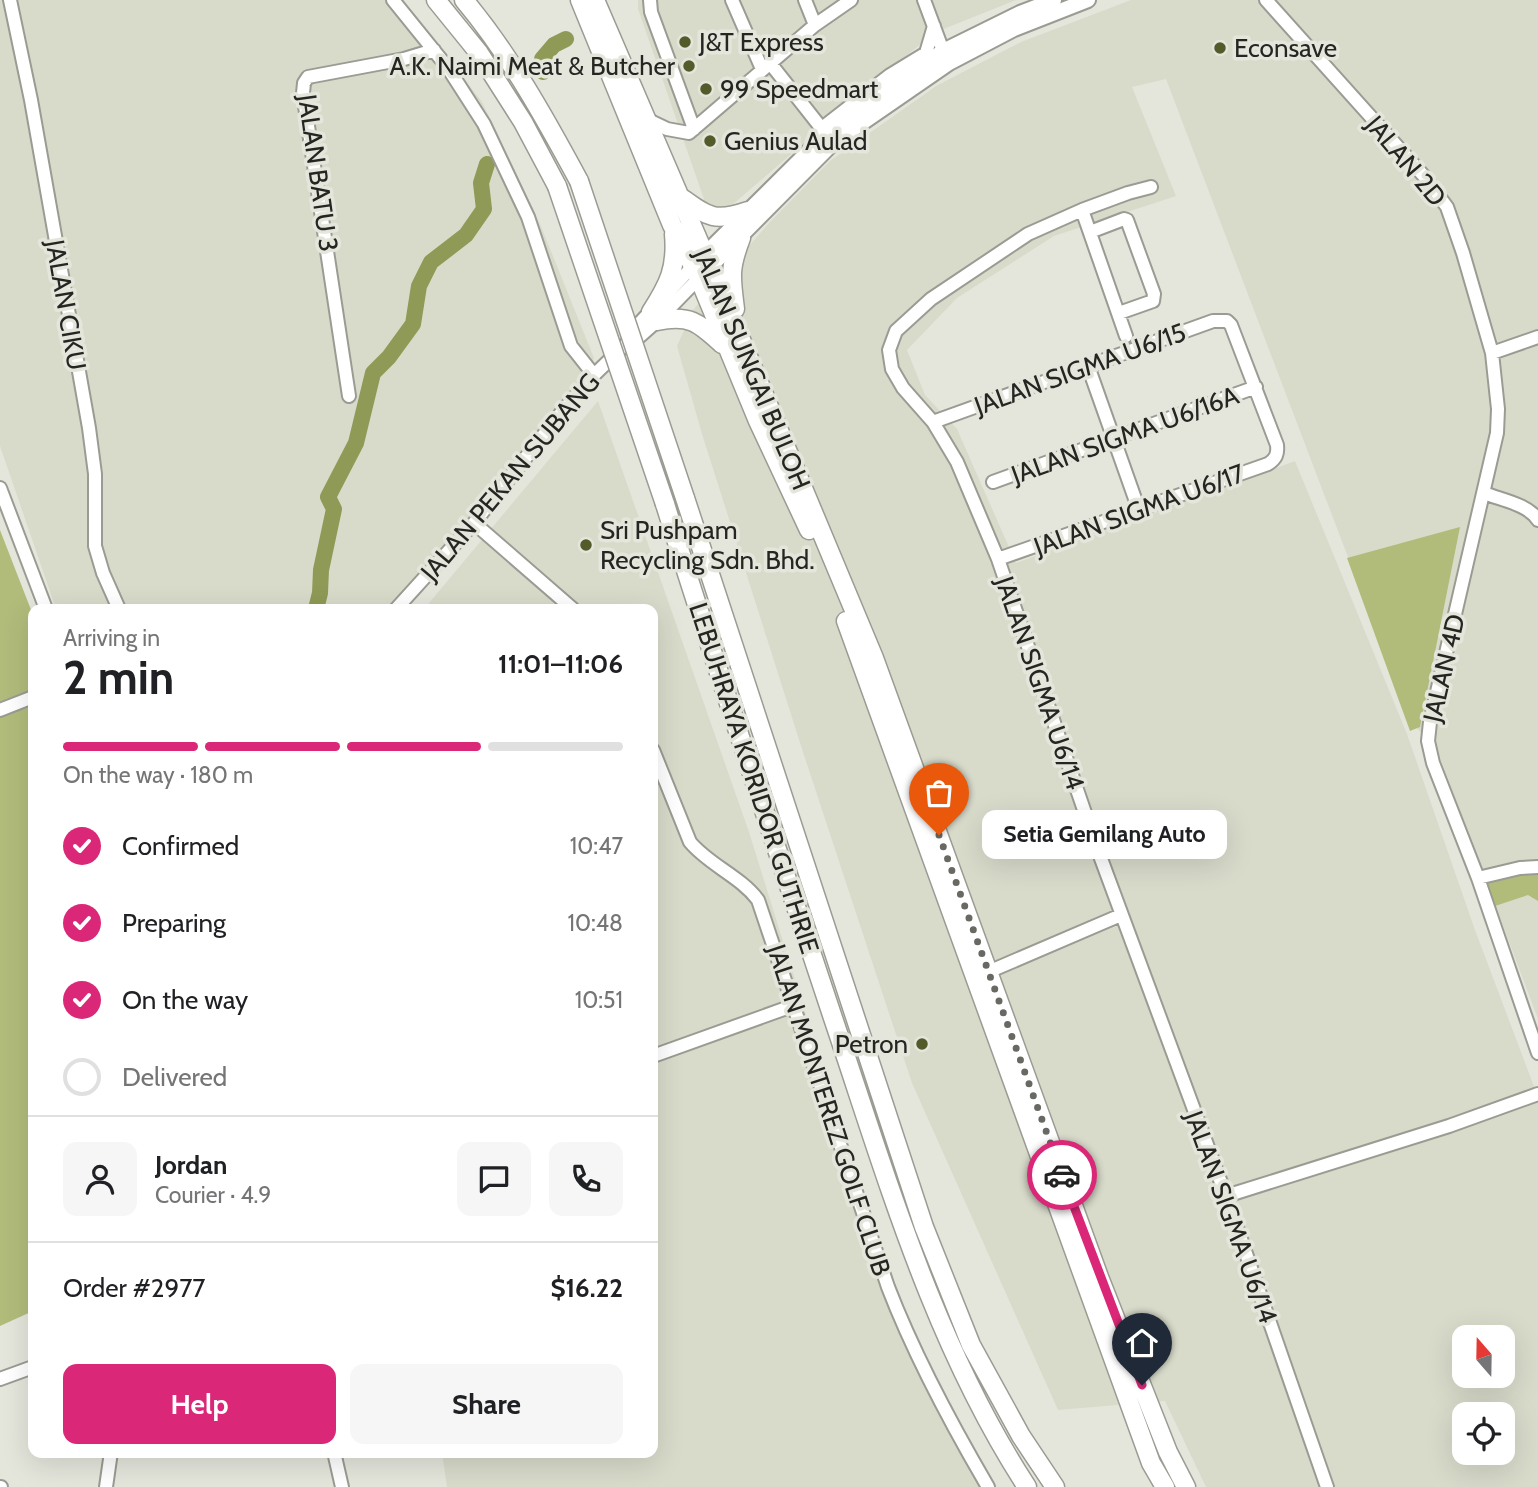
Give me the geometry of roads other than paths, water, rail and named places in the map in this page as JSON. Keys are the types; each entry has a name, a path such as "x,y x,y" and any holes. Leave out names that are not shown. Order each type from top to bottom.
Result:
{"highway":[{"name":"LEBUHRAYA KORIDOR GUTHRIE","path":"436,0 479,53 523,122 557,186 665,504 905,1235 970,1390 1002,1449 1027,1487"},
{"name":"LEBUHRAYA KORIDOR GUTHRIE","path":"464,0 489,30 536,103 579,181 924,1227 971,1345 1021,1436 1055,1487"},
{"name":"JALAN SUNGAI BULOH","path":"580,0 673,225 701,266 734,323 874,658 1099,1277 1168,1452 1185,1487"},
{"name":"JALAN SUNGAI BULOH","path":"595,0 679,196 727,349 770,449 820,553 1151,1463 1165,1487"},
{"path":"679,196 706,216 728,218 748,211"},
{"path":"673,225 673,272 654,316 695,321 727,349"},
{"path":"734,323 731,272 732,261 741,238"}],"main road":[{"path":"701,266 748,211 824,131 943,51 1020,13 1054,0"},
{"path":"701,266 741,238 833,143 949,63 1014,29 1088,0"}],"street":[{"name":"JALAN CIKU","path":"10,0 31,100 89,428 95,474 95,546 117,604"},
{"path":"393,0 434,50 484,124 528,217 571,346 594,376"},
{"path":"650,0 650,12 694,129"},
{"path":"732,0 766,66 824,131 890,75 926,53 934,26"},
{"path":"805,0 815,25"},
{"path":"646,119 667,129 689,133 815,25 851,0"},
{"path":"925,0 943,51"},
{"name":"JALAN 2D","path":"1266,0 1441,197 1463,253 1492,353"},
{"name":"JALAN BATU 3","path":"349,396 303,93 304,83 308,77 404,59 434,50"},
{"name":"JALAN SIGMA U6/14","path":"1151,187 1082,210 1028,234 931,299 896,331 889,350 892,369 903,388 933,422 957,463 998,559 1121,915 1226,1196 1327,1487"},
{"path":"1082,210 1126,336"},
{"path":"1090,232 1127,220 1154,294 1153,301 1119,313"},
{"name":"JALAN PEKAN SUBANG","path":"401,604 474,523 565,408 626,344 633,330 654,316 701,266"},
{"name":"JALAN SIGMA U6/15","path":"933,422 1213,321 1227,321 1231,325 1256,387"},
{"path":"1492,353 1538,337"},
{"name":"JALAN 4D","path":"1492,353 1497,433 1430,722 1428,741 1433,763 1478,878 1538,1053"},
{"path":"1088,366 1139,510"},
{"name":"JALAN SIGMA U6/16A","path":"993,482 1256,387"},
{"name":"JALAN SIGMA U6/17","path":"998,559 1268,464 1277,456 1277,445 1256,387"},
{"path":"0,488 44,604"},
{"path":"1484,494 1527,509 1538,520"},
{"path":"474,523 567,604"},
{"path":"0,710 28,699"},
{"name":"JALAN MONTEREZ GOLF CLUB","path":"658,762 690,842 696,850 747,888 758,900 888,1287 906,1333 941,1405 988,1487"},
{"path":"1478,878 1520,868 1538,867"},
{"path":"988,972 1121,915"},
{"path":"658,1054 795,1005"},
{"path":"1226,1196 1449,1126 1538,1094"},
{"path":"0,1378 28,1369"},
{"path":"106,1487 110,1458"},
{"path":"335,1458 342,1487"}],"waterway":[{"path":"543,72 542,59 554,45 566,39"},
{"path":"317,604 321,570 334,509 328,497 356,443 373,373 389,357 413,324 419,286 431,262 466,235 484,209 481,183 487,164"}],"place":[{"name":"J&T Express","path":"685,42"},
{"name":"Econsave","path":"1220,48"},
{"name":"A.K. Naimi Meat & Butcher","path":"689,66"},
{"name":"99 Speedmart","path":"706,89"},
{"name":"Genius Aulad","path":"710,141"},
{"name":"Sri Pushpam Recycling Sdn. Bhd.","path":"586,545"},
{"name":"Setia Gemilang Auto","path":"939,835"},
{"name":"Petron","path":"922,1044"}]}
